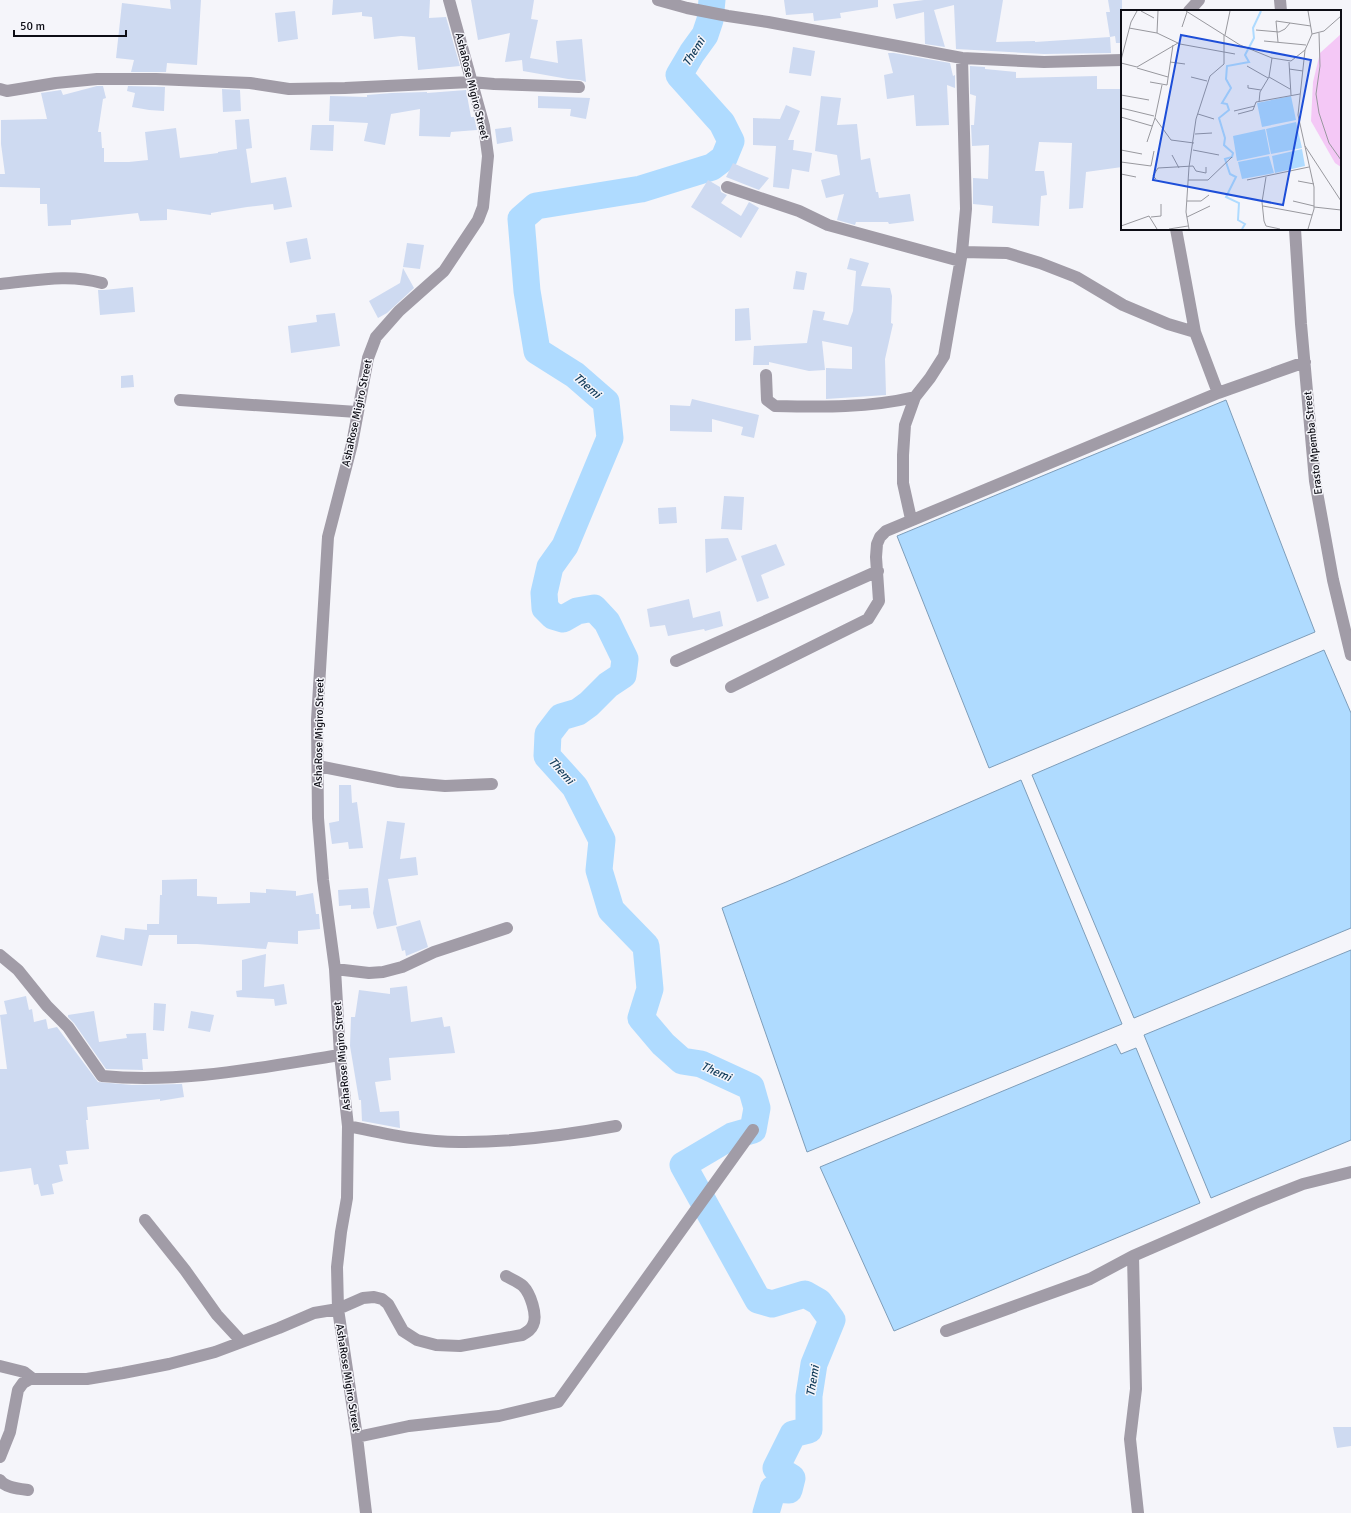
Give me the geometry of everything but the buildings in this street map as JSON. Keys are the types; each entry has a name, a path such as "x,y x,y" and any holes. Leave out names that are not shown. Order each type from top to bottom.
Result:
{"street":[{"name":"AshaRose Migiro Street","path":"366,1513 357,1437 338,1309 337,1267 347,1198 348,1126 340,1055 335,969 323,880 319,834 317,720 328,537 352,444 368,358 376,337 399,311 444,270 478,220 483,207 488,156 484,126 449,0"},
{"path":"658,0 686,8 962,58 1070,63 1121,60"},
{"path":"1190,10 1199,0"},
{"path":"1280,0 1281,10"},
{"path":"911,520 903,483 905,424 915,397 930,378 944,356 961,257 966,210 962,58"},
{"path":"0,89 7,91 56,83 97,79 156,79 250,83 289,89 471,82 579,87"},
{"path":"727,187 799,211 828,225 961,257 1007,252 1076,277 1123,305 1168,324 1195,332"},
{"path":"1176,230 1195,332 1218,394"},
{"name":"Erasto Mpemba Street","path":"1295,230 1315,482 1333,580 1351,655"},
{"path":"0,284 55,278 88,279 102,283"},
{"path":"730,687 868,619 879,601 876,557 877,544 880,537 886,530 1218,394 1305,362"},
{"path":"766,375 767,400 775,406 848,406 897,401 915,397"},
{"path":"180,400 357,412"},
{"path":"676,661 878,571"},
{"path":"318,766 399,782 445,786 492,784"},
{"path":"335,969 369,973 383,972 402,967 434,952 507,928"},
{"path":"0,955 18,970 47,1006 68,1027 102,1076 147,1078 192,1076 266,1067 340,1055"},
{"path":"348,1126 412,1139 464,1142 497,1141 548,1136 616,1126"},
{"path":"357,1437 409,1426 499,1416 558,1402 753,1130"},
{"path":"946,1331 1090,1279 1133,1256 1255,1203 1304,1184 1351,1172"},
{"path":"145,1220 185,1270 217,1315 241,1341"},
{"path":"1133,1256 1136,1389 1130,1439 1138,1513"},
{"path":"0,1457 10,1432 18,1390 23,1383 33,1379 87,1379 123,1374 169,1364 215,1352 314,1313 338,1309 357,1300 374,1297 382,1299 388,1304 403,1331 417,1340 436,1344 460,1346 522,1335 530,1331 534,1323 534,1311 529,1296 522,1285 506,1276"},
{"path":"0,1366 24,1372 33,1379"},
{"path":"0,1480 2,1483 10,1486 28,1490"}],"water":[{"path":"1226,400 1315,632 989,768 897,536"},
{"path":"1324,650 1351,713 1351,928 1134,1018 1032,775"},
{"path":"1021,780 1122,1024 807,1152 722,908 786,882"},
{"path":"1351,950 1351,1140 1211,1198 1144,1035"},
{"path":"1116,1044 1121,1054 1136,1048 1200,1203 894,1331 820,1167"}],"waterway":[{"name":"Themi","path":"712,0 710,20 705,35 679,75 722,123 731,141 724,158 712,167 641,189 536,206 521,219 527,291 537,351 575,375 606,402 610,438 565,546 550,567 544,593 545,608 553,616 563,619 577,611 594,608 607,622 625,659 623,675 608,685 589,704 578,712 561,717 548,734 547,756 575,787 602,840 599,870 611,910 646,946 650,989 641,1018 663,1044 682,1061 701,1064 751,1087 757,1108 753,1130 732,1136 683,1165 758,1300 772,1304 805,1294 819,1302 832,1320 814,1364 809,1396 809,1430 793,1434 776,1468 792,1478 789,1490 773,1489 766,1513"}]}
